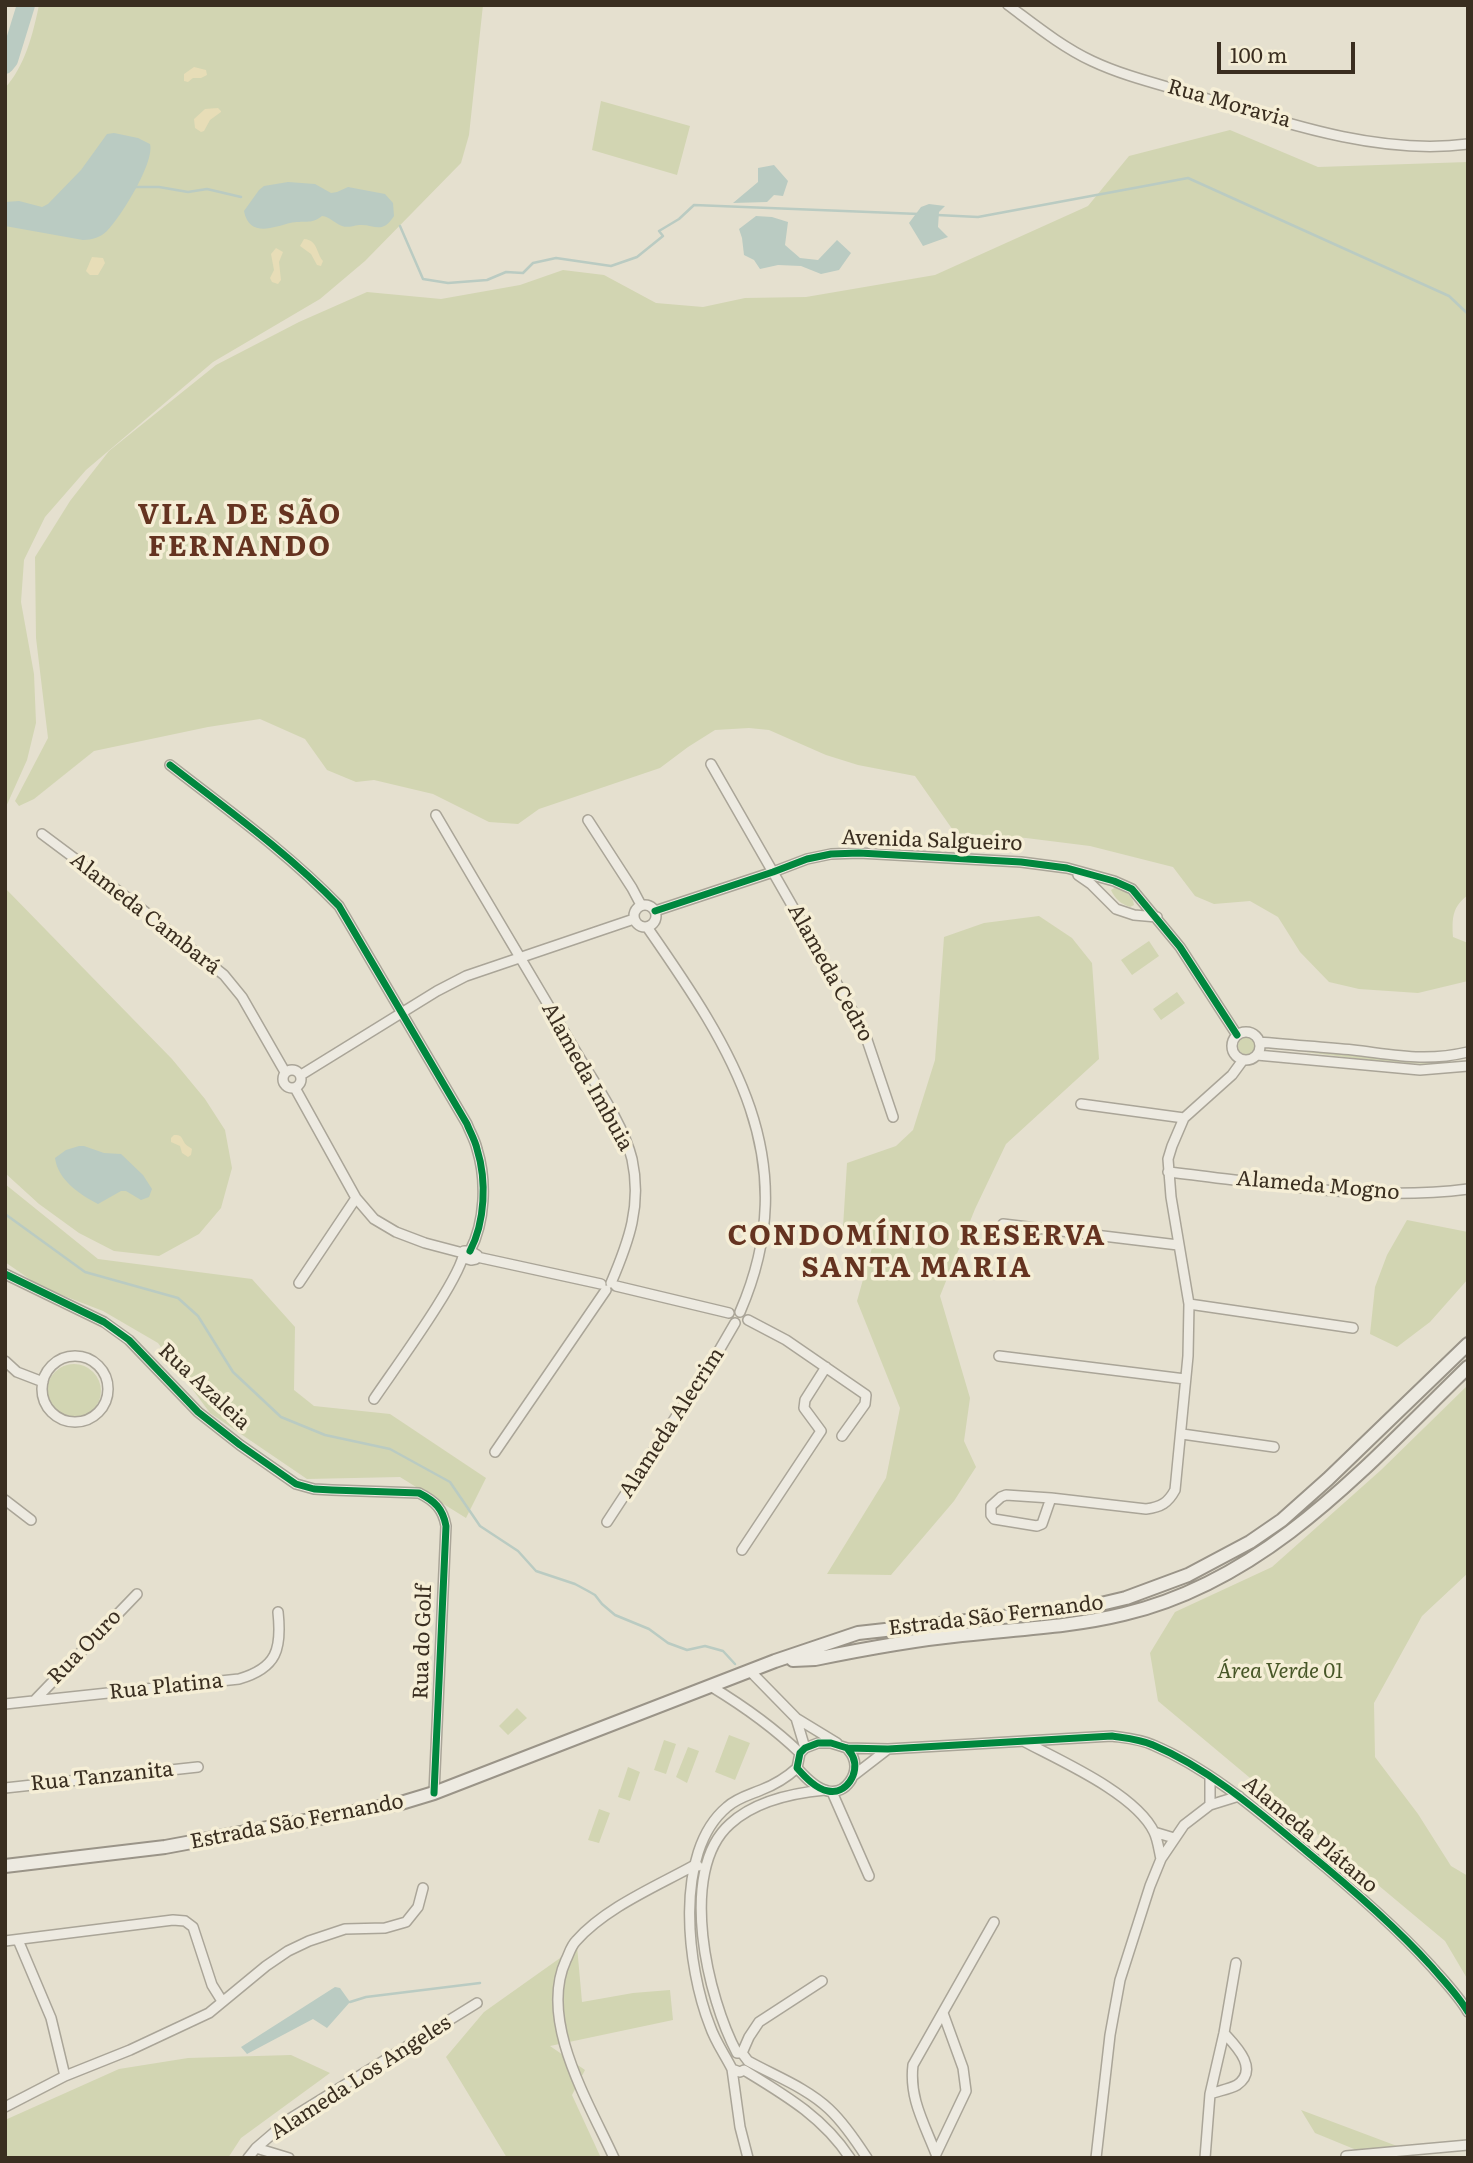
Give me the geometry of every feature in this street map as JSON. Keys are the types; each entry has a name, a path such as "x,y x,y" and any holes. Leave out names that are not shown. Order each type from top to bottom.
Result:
{"main road":[{"name":"Estrada São Fernando","path":"5,1866 165,1847 401,1803 434,1793 775,1661 858,1633 1084,1608 1126,1598 1188,1575 1250,1542 1282,1520 1468,1343"},
{"name":"Estrada São Fernando","path":"775,1661 815,1658 960,1635 1079,1623 1125,1614 1189,1592 1235,1571 1311,1516 1468,1367"}],"street":[{"name":"Rua Moravia","path":"1008,5 1069,49 1092,61 1216,102 1342,137 1380,144 1422,147 1468,144"},
{"name":"Alameda Cedro","path":"711,764 864,1031 893,1117"},
{"path":"170,765 285,855 338,906 467,1124 477,1149 482,1182 481,1213 478,1233 469,1255 374,1399"},
{"name":"Alameda Imbuia","path":"436,815 617,1123 631,1158 635,1187 635,1214 630,1236 608,1286 495,1452"},
{"path":"588,820 641,905"},
{"name":"Alameda Cambará","path":"42,834 224,975 242,997 285,1072"},
{"name":"Avenida Salgueiro","path":"655,911 807,859 831,854 859,853 1021,862 1067,868 1132,889 1157,917"},
{"name":"Avenida Salgueiro","path":"1067,868 1091,884 1116,909 1134,915 1157,917"},
{"path":"1103,896 1110,881"},
{"path":"1134,915 1140,911 1143,903"},
{"path":"647,927 655,920 655,911 648,905 641,905 635,910 634,919 640,926 647,927 682,977 733,1063 745,1091 762,1147 766,1202 759,1256 740,1312"},
{"path":"1157,917 1180,947 1237,1035"},
{"path":"301,1075 466,976 634,919"},
{"path":"1243,1060 1233,1051 1232,1043 1237,1035 1250,1032 1259,1042 1257,1055"},
{"path":"1259,1042 1408,1058 1443,1058 1468,1052"},
{"path":"1051,1498 1045,1519 1037,1526 999,1521 991,1515 991,1506 1006,1495 1051,1498 1146,1509 1160,1507 1170,1500 1175,1490 1188,1356 1189,1304 1178,1245 1168,1159 1184,1118 1232,1075 1243,1060 1257,1055 1420,1070 1468,1066"},
{"path":"1443,1058 1468,1066"},
{"path":"293,1070 301,1075 301,1082 295,1088 288,1088 282,1078 285,1072 293,1070"},
{"path":"295,1088 356,1198 374,1219 396,1232 425,1243 469,1255 729,1313 734,1310 740,1312 746,1315 748,1320 786,1340 866,1395 865,1404 842,1436"},
{"path":"1081,1104 1184,1118"},
{"name":"Alameda Mogno","path":"1168,1172 1369,1194 1418,1194 1468,1189"},
{"path":"299,1283 356,1198"},
{"path":"1003,1224 1178,1245"},
{"name":"Rua Azaleia","path":"5,1274 104,1322 129,1340 198,1412 296,1483 314,1489 419,1493 430,1498"},
{"path":"1189,1304 1353,1328"},
{"path":"729,1313 730,1321 741,1326 748,1320"},
{"name":"Alameda Alecrim","path":"607,1522 735,1323"},
{"path":"999,1356 1185,1379"},
{"path":"85,1357 95,1362 107,1380 106,1401 92,1418 82,1422 61,1419 46,1403 43,1382 47,1372 63,1358 85,1357"},
{"path":"5,1361 17,1372 43,1382"},
{"path":"742,1550 821,1431 804,1408 805,1399 826,1367"},
{"path":"1182,1434 1274,1447"},
{"name":"Rua do Golf","path":"430,1498 440,1508 446,1526 434,1793"},
{"path":"5,1500 31,1520"},
{"name":"Rua Ouro","path":"34,1701 137,1594"},
{"name":"Rua Platina","path":"5,1704 239,1679 254,1675 266,1668 275,1656 279,1645 278,1612"},
{"path":"750,1671 796,1718 844,1747 853,1758 853,1776"},
{"path":"712,1687 753,1712 802,1751"},
{"path":"796,1718 802,1751 797,1768 777,1783 736,1800 726,1808 708,1832 693,1866 689,1918 693,1960 710,2027 730,2065 740,2072 748,2037 759,2022 822,1981"},
{"name":"Alameda Plátano","path":"844,1747 888,1749 1112,1736 1141,1740 1178,1756 1239,1796 1345,1883 1394,1928 1449,1987 1468,2012"},
{"path":"1059,1758 1061,1739"},
{"path":"1024,1741 1059,1758 1136,1808 1154,1832 1161,1859"},
{"path":"802,1751 818,1743 844,1747"},
{"path":"850,2158 837,2138 816,2118 743,2059 720,2017 708,1975 701,1920 707,1866 716,1841 731,1822 752,1809 796,1793 843,1788 853,1776 888,1749"},
{"name":"Rua Tanzanita","path":"5,1788 198,1767"},
{"path":"797,1768 810,1781 828,1791 869,1876"},
{"path":"1210,1777 1210,1805"},
{"path":"1096,2158 1110,2035 1120,1980 1161,1859 1190,1820 1210,1805 1239,1796"},
{"path":"1154,1832 1174,1838"},
{"path":"614,2158 571,2063 560,2030 558,1997 562,1967 574,1942 613,1910 693,1866 707,1866"},
{"path":"5,2107 65,2076 131,2050 209,2013 277,1959 309,1941 345,1929 385,1928 406,1922 418,1908 423,1888"},
{"path":"5,1941 173,1920 185,1922 193,1927 212,1985 222,2001"},
{"path":"935,2156 913,2096 913,2065 994,1922"},
{"path":"18,1940 51,2018 65,2076"},
{"path":"1205,2158 1210,2094 1236,1963"},
{"name":"Alameda Los Angeles","path":"248,2158 291,2118 477,2003"},
{"path":"935,2156 966,2091 964,2068 943,2012"},
{"path":"1210,2094 1236,2085 1245,2070 1246,2063 1242,2053 1224,2033"},
{"path":"748,2158 740,2127 730,2057 743,2059 806,2092 829,2109 867,2158"},
{"path":"1346,2156 1468,2145"},
{"path":"256,2148 289,2158"}],"green space":[{"path":"39,5 483,5 469,135 461,163 365,261 320,299 213,362 86,470 45,517 24,560 21,602 34,674 36,723 27,760 5,809 5,88 23,60"},
{"path":"601,101 690,126 677,175 592,150"},
{"path":"1230,130 1318,167 1468,162 1468,895 1454,913 1453,937 1468,943 1468,981 1418,993 1359,989 1329,982 1300,952 1278,917 1250,901 1214,904 1195,896 1173,867 1090,846 955,833 915,776 858,765 826,755 769,730 715,730 660,768 539,809 518,824 489,822 433,794 374,780 356,782 327,770 305,739 260,719 94,751 34,799 19,806 15,801 48,738 36,638 35,557 70,501 109,451 216,365 299,322 367,292 441,299 520,285 563,270 604,275 656,303 703,307 745,298 806,297 935,275 1088,206 1129,156"},
{"path":"1116,887 1130,896 1134,905 1130,907 1116,899 1111,890"},
{"path":"5,888 172,1059 205,1099 225,1130 232,1168 221,1208 199,1234 159,1256 114,1251 79,1233 39,1204 5,1173"},
{"path":"1039,916 1072,938 1092,963 1099,1059 1006,1144 975,1209 940,1296 970,1398 964,1441 976,1467 954,1501 891,1575 827,1574 886,1478 900,1408 857,1301 873,1244 843,1227 847,1163 896,1146 913,1130 935,1060 944,937 984,923"},
{"path":"1149,941 1159,956 1132,975 1121,960"},
{"path":"1177,992 1185,1003 1161,1020 1153,1009"},
{"path":"1247,1037 1253,1040 1256,1046 1253,1052 1247,1055 1241,1052 1238,1046 1241,1040"},
{"path":"1283,1044 1411,1062 1443,1061 1443,1064 1403,1063 1343,1057 1283,1049"},
{"path":"5,1184 98,1259 252,1279 295,1327 294,1390 314,1406 390,1414 486,1478 466,1518 400,1477 307,1479 210,1413 158,1343 103,1311 41,1287 5,1262"},
{"path":"1407,1220 1468,1232 1468,1279 1430,1322 1397,1347 1370,1334 1375,1287 1387,1255"},
{"path":"79,1364 89,1368 97,1376 101,1391 97,1406 89,1414 69,1418 59,1414 51,1406 47,1386 51,1376 59,1368"},
{"name":"Área Verde 01","path":"1468,1385 1468,1573 1422,1616 1374,1703 1375,1757 1418,1814 1451,1866 1468,1876 1468,1980 1445,1941 1158,1701 1150,1653 1175,1612 1272,1567 1381,1470"},
{"path":"517,1708 527,1718 508,1735 499,1726"},
{"path":"729,1735 750,1743 735,1780 715,1772"},
{"path":"664,1740 676,1744 666,1774 654,1770"},
{"path":"688,1747 699,1751 687,1783 676,1777"},
{"path":"628,1767 640,1772 630,1801 618,1797"},
{"path":"599,1809 610,1813 599,1843 588,1840"},
{"path":"577,1946 582,2002 670,1990 673,2020 550,2046 585,2070 572,2095 601,2158 507,2158 446,2057 484,2012"},
{"path":"291,2055 330,2073 241,2138 228,2158 5,2158 5,2120 119,2069 188,2058"},
{"path":"1301,2110 1405,2149 1414,2158 1376,2158 1315,2133"}],"sand":[{"path":"194,67 206,70 207,75 184,81 184,74"},
{"path":"218,108 221,112 210,120 204,131 195,128 194,119 205,109"},
{"path":"304,239 314,244 323,261 321,266 300,246"},
{"path":"276,248 283,252 279,262 281,280 278,284 270,278 274,270 271,254"},
{"path":"92,257 103,258 105,263 98,275 90,275 86,271"},
{"path":"174,1135 180,1136 192,1149 191,1155 188,1157 182,1153 180,1146 171,1142"}],"shaded area":[{"path":"107,134 138,138 150,144 150,152 136,189 105,233 83,240 5,226 5,202 19,201 42,207 48,204 81,170"},
{"path":"774,165 788,181 783,196 774,195 767,202 733,203 758,182 758,168"},
{"path":"288,182 315,184 331,193 348,187 385,194 393,203 394,216 382,227 344,227 322,216 310,221 263,229 251,225 244,211 259,190 264,186"},
{"path":"929,204 945,206 939,212 938,227 948,237 923,246 909,223 921,207"},
{"path":"756,216 788,222 785,245 800,258 818,260 837,240 851,253 839,270 821,274 801,266 778,265 760,269 754,260 744,255 739,229"},
{"path":"79,1146 104,1153 121,1154 143,1175 152,1189 149,1197 141,1200 121,1191 98,1204 77,1191 60,1173 55,1158 66,1150"},
{"path":"335,1987 340,1988 350,2002 327,2028 313,2019 247,2054 241,2047"}],"waterway":[{"path":"5,65 9,60 26,5"},
{"path":"937,215 978,217 1188,178 1449,296 1468,314"},
{"path":"134,187 159,187 188,192 207,189 241,197"},
{"path":"400,226 423,279 448,283 487,280 506,272 523,273 533,263 556,258 611,266 637,257 663,236 659,231 679,219 694,205 919,214"},
{"path":"5,1214 85,1272 178,1298 198,1316 233,1372 281,1417 325,1435 390,1449 450,1482 480,1526 518,1551 536,1571 588,1591 615,1615 649,1629 668,1643 687,1650 705,1646 723,1651 735,1664"},
{"path":"350,2002 366,1997 480,1983"}],"cycle path":[{"path":"170,765 278,850 339,906 475,1142 482,1174 483,1201 479,1227 470,1251"},
{"path":"655,911 807,859 831,854 859,853 1021,862 1067,868 1132,889 1180,947 1237,1035"},
{"path":"5,1274 104,1322 129,1340 198,1412 296,1484 314,1489 419,1493 437,1506 446,1526 434,1793"},
{"path":"847,1748 853,1757 855,1770 850,1782 840,1790 828,1791 819,1788 797,1768 800,1753 818,1743 831,1743 847,1748 888,1749 1112,1736 1153,1745 1194,1766 1233,1792 1339,1878 1417,1950 1451,1988 1468,2012"}],"district":[{"name":"VILA DE SÃO FERNANDO","path":"240,532"},
{"name":"CONDOMÍNIO RESERVA SANTA MARIA","path":"917,1253"}]}
